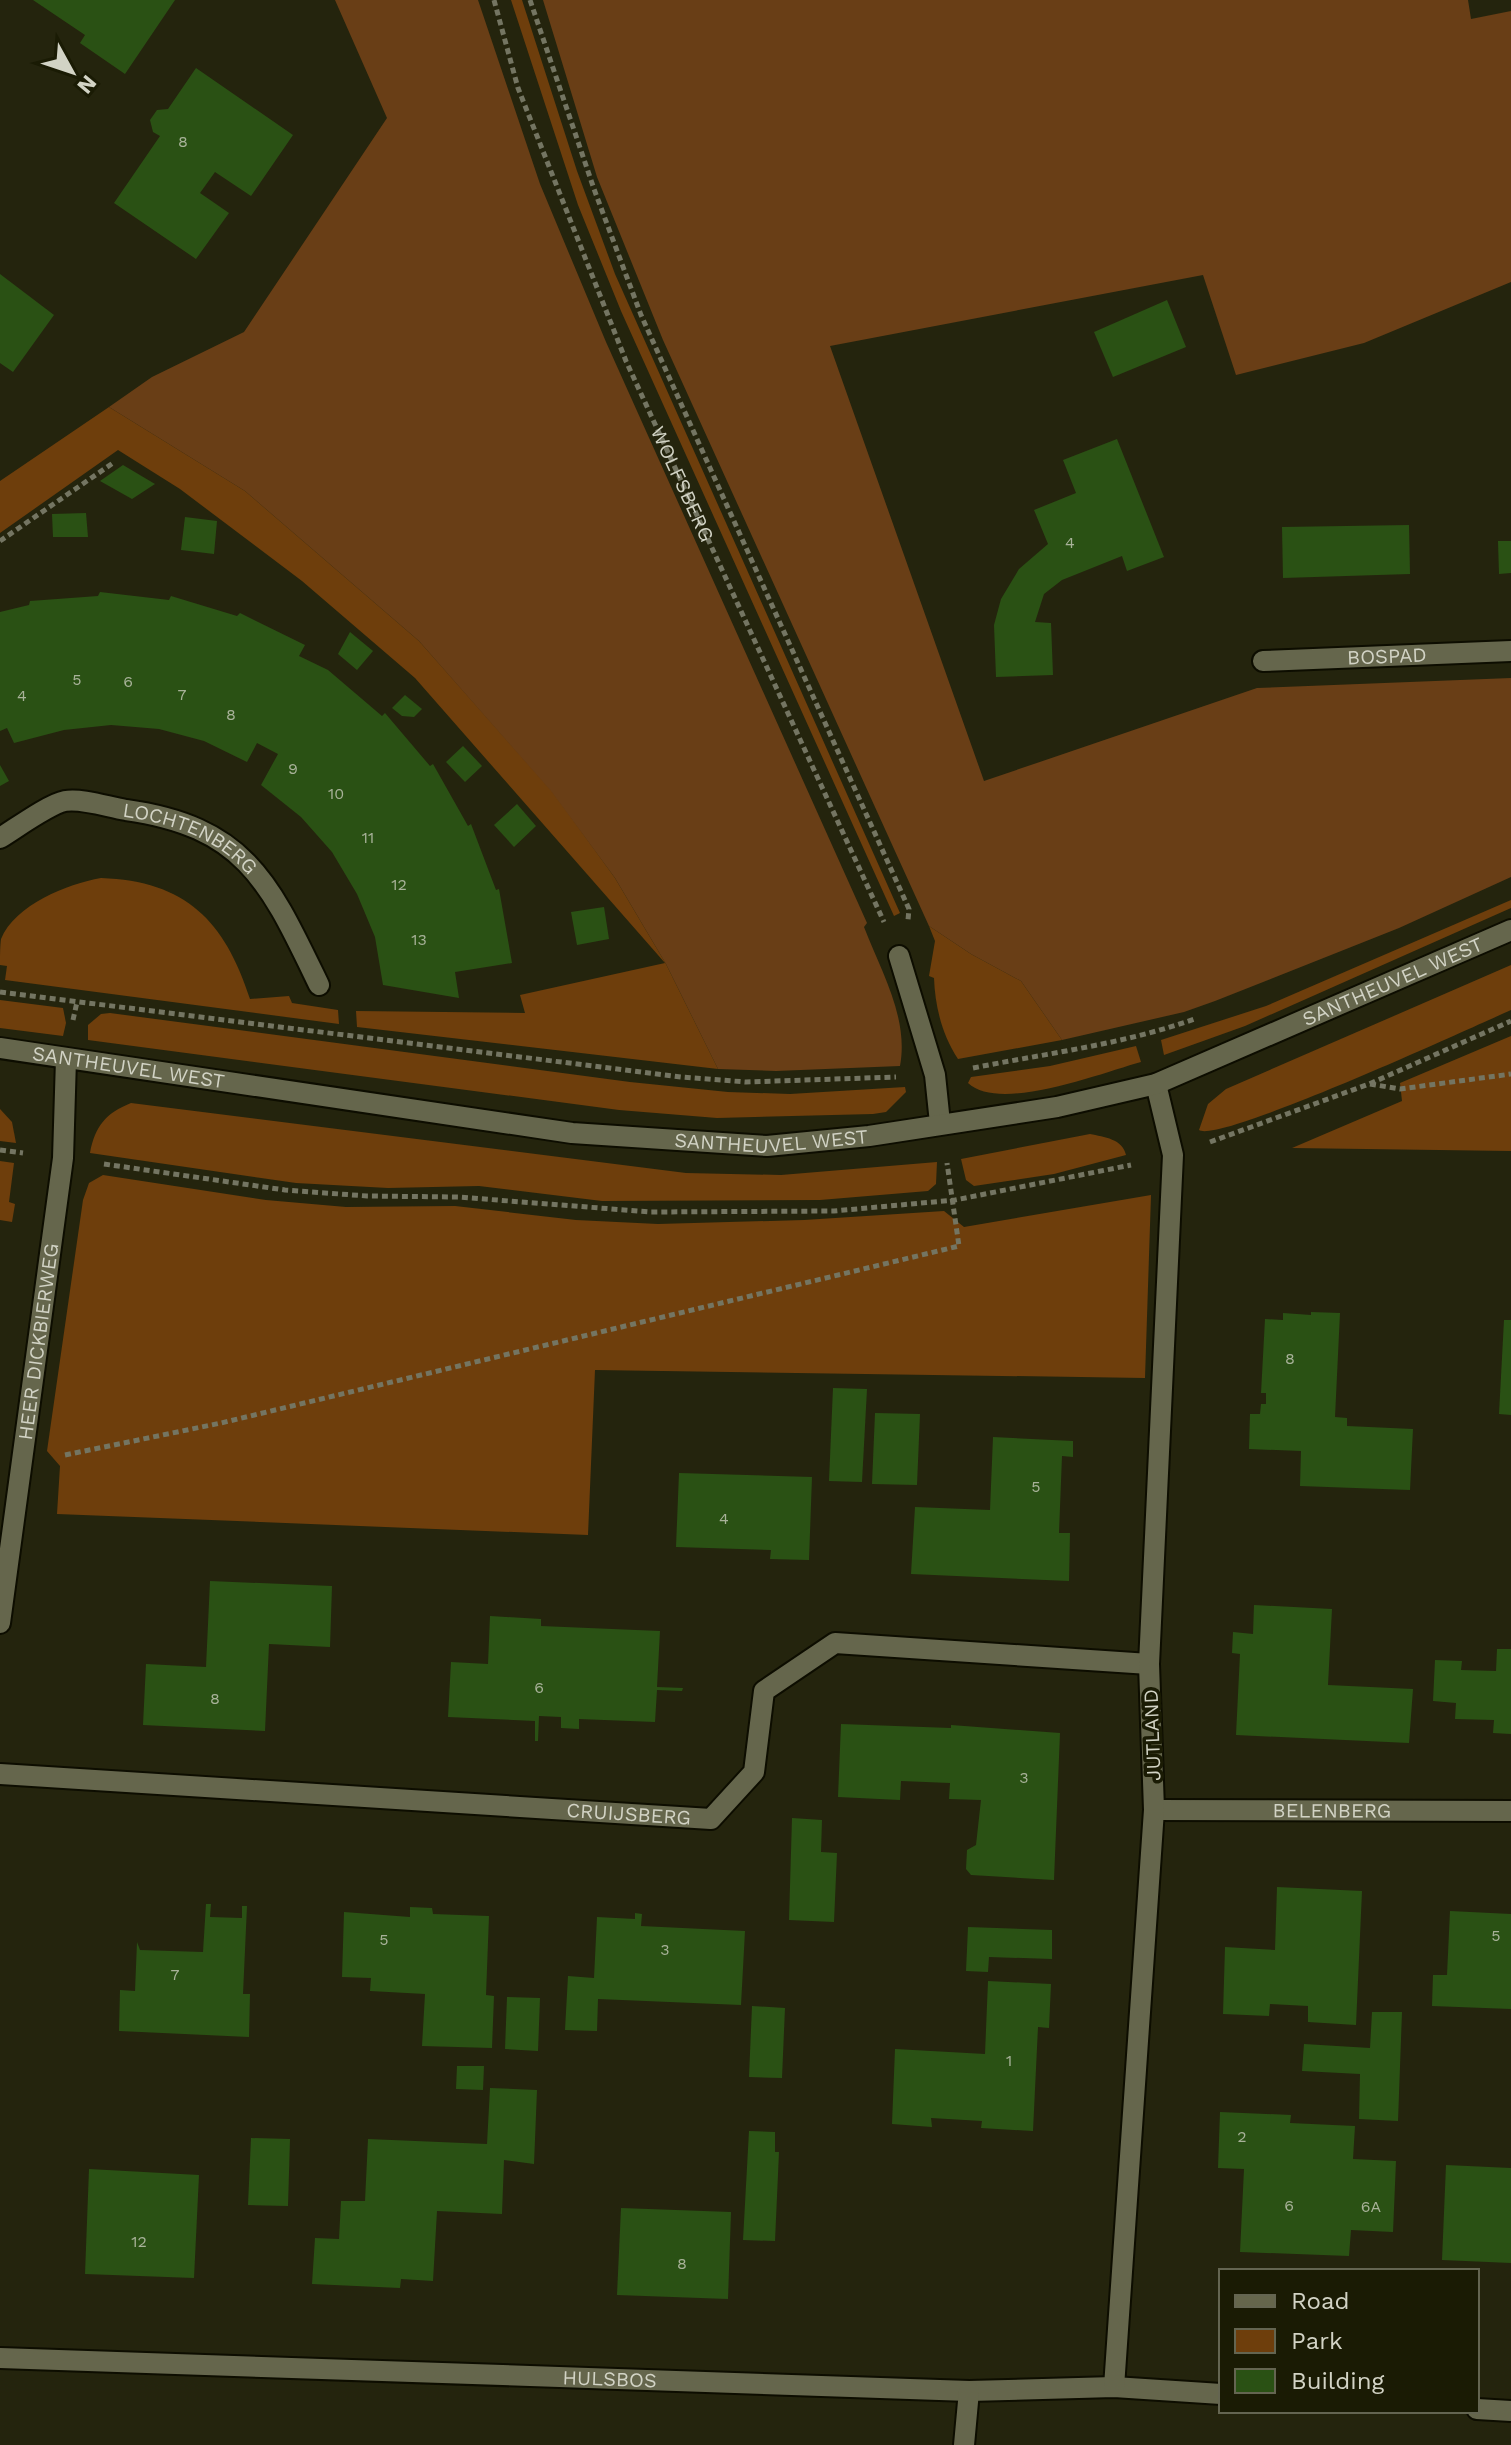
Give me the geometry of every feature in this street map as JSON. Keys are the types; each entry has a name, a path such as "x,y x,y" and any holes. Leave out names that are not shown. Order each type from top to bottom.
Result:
{"street":[{"name":"BOSPAD","path":"1263,661 1511,651"},
{"name":"LOCHTENBERG","path":"0,838 64,801 148,813 197,827 245,857 281,906 319,985"},
{"name":"SANTHEUVEL WEST","path":"0,1048 572,1133 767,1146 869,1136 1057,1107 1156,1084 1511,930"},
{"path":"899,956 935,1075 940,1123"},
{"name":"HEER DICKBIERWEG","path":"0,1623 63,1158 66,1059"},
{"name":"JUTLAND","path":"1114,2387 1154,1810 1149,1664 1173,1155 1156,1084"},
{"name":"CRUIJSBERG","path":"0,1774 711,1819 754,1772 764,1691 835,1643 1149,1664"},
{"name":"BELENBERG","path":"1154,1810 1511,1811"},
{"name":"HULSBOS","path":"0,2358 969,2391 1114,2387 1219,2394"},
{"path":"964,2445 969,2391"},
{"path":"1479,2409 1511,2411"}],"path":[{"name":"WOLFSBERG","path":"494,0 518,88 626,361 899,956"},
{"name":"WOLFSBERG","path":"530,0 594,189 641,315 909,909 907,933 899,956"},
{"path":"0,541 113,463"},
{"path":"0,992 681,1077 746,1082 935,1075 1170,1028 1208,1014"},
{"path":"1511,1021 1369,1084 1400,1089 1511,1074"},
{"path":"0,1150 285,1190 367,1196 458,1197 651,1212 834,1211 955,1200 959,1246 221,1423 21,1464"}],"green space":[{"path":"511,0 522,0 577,171 615,274 900,913 894,916 621,311 578,205"},
{"path":"109,407 245,491 419,641 552,791 615,878 666,964 718,1069 357,1027 356,1011 525,1013 520,995 665,963 415,678 302,581 180,489 118,450 0,533 0,481"},
{"path":"101,878 157,887 198,910 228,948 250,999 289,996 292,1003 338,1010 339,1024 5,980 7,966 0,965 1,939 18,916 58,891"},
{"path":"1511,900 1511,908 1245,1026 1164,1055 1161,1040 1266,1006"},
{"path":"929,926 971,954 1021,981 1062,1040 958,1059 940,1020 934,978 929,976 935,941"},
{"path":"1511,965 1511,1010 1296,1103 1217,1130 1199,1130 1208,1104 1226,1089"},
{"path":"0,1000 63,1008 66,1023 63,1036 0,1028"},
{"path":"101,1014 630,1082 728,1092 790,1094 905,1087 906,1092 886,1112 873,1114 717,1118 619,1110 88,1040 88,1025"},
{"path":"1511,1036 1511,1151 1292,1148 1402,1101 1400,1083"},
{"path":"1136,1046 1141,1062 1052,1088 1003,1094 983,1091 968,1083 971,1077 1050,1066"},
{"path":"131,1103 686,1173 781,1175 937,1162 936,1184 928,1191 820,1200 602,1201 479,1186 388,1188 296,1183 90,1153 103,1122"},
{"path":"0,1109 12,1122 16,1143 0,1141"},
{"path":"1090,1134 1117,1142 1126,1155 1054,1174 974,1186 966,1180 961,1159"},
{"path":"0,1161 14,1163 9,1202 15,1204 12,1222 0,1220"},
{"path":"103,1175 266,1200 346,1207 455,1206 576,1220 658,1224 804,1220 944,1211 964,1227 1151,1195 1145,1378 595,1370 588,1535 57,1514 60,1466 47,1451 83,1200 89,1183"}],"shaded area":[{"path":"335,0 478,0 540,184 606,342 867,923 864,927 892,995 901,1030 900,1066 776,1071 718,1069 666,964 615,878 551,791 419,641 245,491 109,407 152,377 244,332 387,118"},
{"path":"543,0 1468,0 1471,19 1511,11 1511,282 1364,343 1236,375 1203,275 830,346 984,781 1257,688 1511,678 1511,877 1399,928 1215,1001 1184,1012 1062,1040 1021,981 971,954 929,926 663,340 597,177"}],"building":[{"path":"33,0 175,0 125,74 80,43 85,35"},
{"path":"196,68 293,135 251,196 215,172 200,193 229,213 196,259 114,203 160,136 153,132 150,120 157,110 168,109"},
{"path":"0,274 54,315 13,372 0,363"},
{"path":"1167,300 1186,347 1113,377 1094,332"},
{"path":"1117,439 1164,557 1127,571 1122,556 1062,580 1044,594 1035,622 1051,623 1053,675 996,677 994,625 1001,599 1019,569 1048,544 1034,510 1076,493 1063,460"},
{"path":"123,465 155,484 132,499 100,481"},
{"path":"86,513 88,537 53,537 52,514"},
{"path":"185,517 217,521 214,554 181,550"},
{"path":"1409,525 1410,574 1283,578 1282,527"},
{"path":"1498,541 1511,541 1511,573 1499,574"},
{"path":"100,592 169,600 171,596 237,616 240,613 305,645 299,656 328,670 382,716 385,713 430,766 433,764 468,826 471,824 496,890 499,889 512,963 455,972 459,998 383,985 375,937 357,894 332,852 301,817 261,785 278,754 257,743 247,762 204,741 159,729 111,725 64,730 14,743 7,728 0,731 0,612 29,605 30,601 98,596"},
{"path":"350,632 373,651 357,670 338,654"},
{"path":"405,695 422,709 414,717 402,716 392,708"},
{"path":"463,746 482,766 465,782 446,762"},
{"path":"0,765 9,781 0,786"},
{"path":"517,804 536,826 514,847 494,825"},
{"path":"604,907 609,939 577,945 571,912"},
{"path":"1311,1312 1340,1313 1335,1417 1347,1418 1347,1426 1413,1429 1410,1490 1300,1486 1301,1451 1249,1449 1250,1414 1260,1414 1261,1404 1266,1404 1266,1393 1261,1393 1265,1319 1283,1320 1283,1313 1311,1315"},
{"path":"1504,1320 1511,1320 1511,1415 1499,1414"},
{"path":"833,1388 867,1389 862,1482 829,1481"},
{"path":"875,1413 920,1414 917,1485 872,1484"},
{"path":"993,1437 1073,1441 1073,1457 1062,1456 1059,1533 1070,1533 1069,1581 911,1574 915,1507 990,1510"},
{"path":"679,1473 812,1477 809,1560 770,1559 771,1550 676,1547"},
{"path":"210,1581 332,1586 330,1647 269,1644 265,1731 143,1725 146,1664 206,1667"},
{"path":"1254,1605 1332,1609 1328,1685 1413,1689 1409,1743 1236,1735 1240,1654 1232,1653 1233,1632 1253,1634"},
{"path":"490,1616 541,1619 541,1626 660,1631 657,1687 683,1688 682,1691 657,1690 655,1722 579,1719 579,1729 561,1728 561,1717 539,1716 538,1741 535,1741 535,1721 448,1717 451,1662 488,1664"},
{"path":"1497,1649 1511,1649 1511,1734 1493,1733 1494,1720 1455,1719 1456,1703 1433,1701 1435,1660 1462,1661 1461,1670 1496,1671"},
{"path":"841,1724 951,1728 951,1725 1060,1733 1054,1880 971,1875 966,1869 967,1850 976,1845 981,1800 949,1799 950,1783 901,1781 900,1800 838,1797"},
{"path":"792,1818 822,1820 821,1852 837,1853 834,1922 789,1920"},
{"path":"1277,1887 1362,1891 1356,2025 1308,2022 1308,2006 1270,2004 1269,2016 1223,2014 1225,1947 1275,1950"},
{"path":"206,1904 211,1904 210,1917 242,1918 242,1906 247,1906 243,1994 250,1994 249,2037 119,2031 120,1990 135,1991 137,1942 140,1950 203,1952"},
{"path":"410,1907 432,1908 433,1914 489,1916 486,1995 494,1996 492,2048 422,2046 425,1994 370,1991 371,1978 342,1977 344,1912 410,1917"},
{"path":"1450,1911 1511,1914 1511,2009 1432,2006 1433,1975 1447,1975"},
{"path":"635,1913 642,1914 641,1926 745,1931 741,2005 598,1999 597,2031 565,2030 568,1976 594,1978 597,1917 635,1919"},
{"path":"968,1927 1052,1930 1052,1959 989,1957 988,1972 966,1971"},
{"path":"988,1981 1051,1984 1049,2028 1038,2027 1033,2131 981,2128 982,2121 931,2118 932,2127 892,2124 895,2049 985,2054"},
{"path":"507,1997 540,1998 538,2051 505,2049"},
{"path":"752,2006 785,2008 782,2078 749,2077"},
{"path":"1372,2012 1402,2012 1398,2121 1359,2119 1360,2074 1302,2071 1304,2044 1370,2048"},
{"path":"457,2066 484,2066 483,2090 456,2089"},
{"path":"490,2088 537,2090 534,2164 504,2160 502,2214 437,2211 433,2281 401,2279 400,2288 312,2284 315,2238 339,2239 341,2201 365,2201 368,2139 487,2144"},
{"path":"1220,2112 1291,2115 1290,2123 1355,2126 1353,2159 1396,2161 1393,2232 1351,2230 1349,2256 1240,2252 1244,2169 1218,2168"},
{"path":"749,2131 775,2132 775,2152 779,2152 775,2241 743,2240"},
{"path":"251,2138 290,2139 288,2206 248,2205"},
{"path":"1446,2165 1511,2168 1511,2263 1442,2260"},
{"path":"89,2169 199,2175 194,2278 85,2274"},
{"path":"621,2208 731,2212 728,2299 617,2295"}]}
